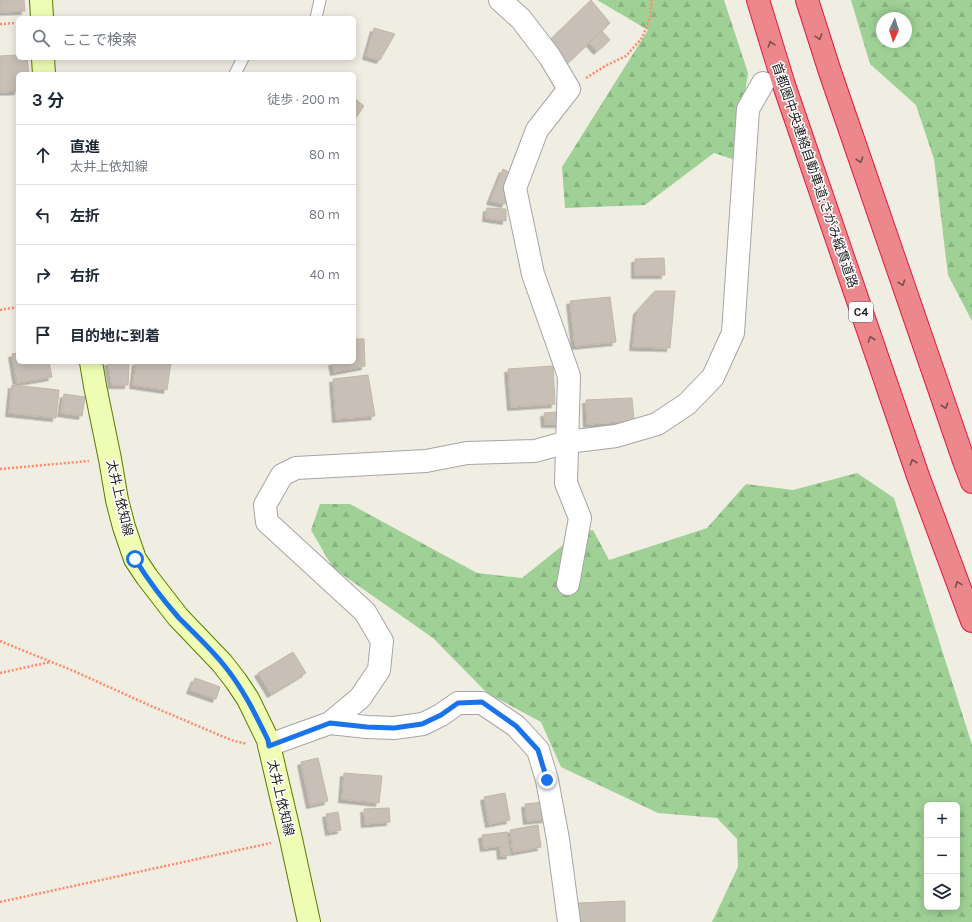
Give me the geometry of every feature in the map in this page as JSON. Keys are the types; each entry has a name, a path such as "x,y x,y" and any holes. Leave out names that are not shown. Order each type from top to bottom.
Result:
{"highway":[{"name":"首都圏中央連絡自動車道;さがみ縦貫道路","path":"758,0 784,85 918,476 972,621"},
{"path":"807,0 845,116 972,482"}],"main road":[{"path":"41,0 42,16"},
{"path":"43,60 44,72"},
{"name":"太井上依知線","path":"91,364 119,507 135,559 178,617 222,663 248,699 269,743 309,922"}],"street":[{"path":"500,0 522,19 550,57 569,89 537,130 515,188 533,274 569,376 566,483 580,518 568,584"},
{"path":"269,743 330,723 360,698 379,670 382,641 365,612 267,522 265,505 282,475 296,468 426,461 467,453 535,451 567,442 616,436 657,424 687,404 713,377 733,332 748,109 763,83"},
{"path":"330,723 394,728 422,724 441,715 458,703 482,702 516,726 538,750 547,780 558,839 569,922"}],"lane":[{"path":"316,16 320,0"},
{"path":"236,72 242,60"}],"path":[{"path":"569,89 605,66 626,56 642,38 650,18 652,0"},
{"path":"0,24 16,23"},
{"path":"0,310 16,307"},
{"path":"0,469 110,459"},
{"path":"0,641 231,740 253,746 269,743"},
{"path":"0,673 51,662"},
{"path":"0,902 291,839"}],"green space":[{"path":"597,0 724,0 748,73 735,160 714,153 645,205 565,208 562,167 648,30"},
{"path":"851,0 972,0 972,321 948,275 934,159 916,105 870,64"},
{"path":"857,473 894,498 972,745 972,922 712,922 738,867 737,839 717,818 658,813 561,767 541,722 487,693 433,638 333,568 311,530 320,504 350,504 477,573 522,578 578,533 593,530 609,560 707,528 746,484 793,490"}],"building":[{"path":"0,0 24,0 25,11 0,12"},
{"path":"591,0 610,23 568,63 547,43"},
{"path":"374,28 395,34 380,60 366,56"},
{"path":"602,31 610,40 597,51 589,42"},
{"path":"16,55 16,60 27,60 29,72 16,72 16,91 0,92 0,56"},
{"path":"356,100 364,106 356,118"},
{"path":"503,169 514,175 505,204 490,201"},
{"path":"487,208 506,209 506,221 486,218"},
{"path":"664,258 665,275 635,275 635,259"},
{"path":"655,291 675,291 670,348 633,347 637,311"},
{"path":"610,297 616,342 575,346 570,301"},
{"path":"356,339 364,339 365,366 334,372 332,364 356,364"},
{"path":"16,353 16,364 49,364 52,377 17,383 12,354"},
{"path":"108,364 129,364 128,385 112,385"},
{"path":"136,364 171,364 167,390 133,385"},
{"path":"553,366 555,404 511,407 508,369"},
{"path":"368,375 375,416 336,419 333,379"},
{"path":"12,385 59,390 56,418 9,413"},
{"path":"64,394 85,397 82,416 61,413"},
{"path":"632,398 634,421 587,424 586,400"},
{"path":"557,412 560,424 545,424 544,413"},
{"path":"293,652 306,673 271,694 258,673"},
{"path":"195,678 220,687 216,699 190,690"},
{"path":"318,758 328,801 310,805 301,762"},
{"path":"344,773 382,776 379,803 342,799"},
{"path":"505,793 510,820 489,824 484,797"},
{"path":"544,802 546,819 527,821 525,804"},
{"path":"389,808 390,822 365,824 364,809"},
{"path":"338,812 341,830 329,832 326,814"},
{"path":"538,825 541,847 513,852 510,830"},
{"path":"507,832 510,855 501,856 500,846 484,848 482,835"},
{"path":"625,901 625,922 579,922 578,903"}],"route":[{"path":"135,559 178,617 222,663 236,681 248,699 268,740 269,746 330,723 394,728 422,724 441,715 458,703 482,702 516,726 538,750 547,780"}]}
